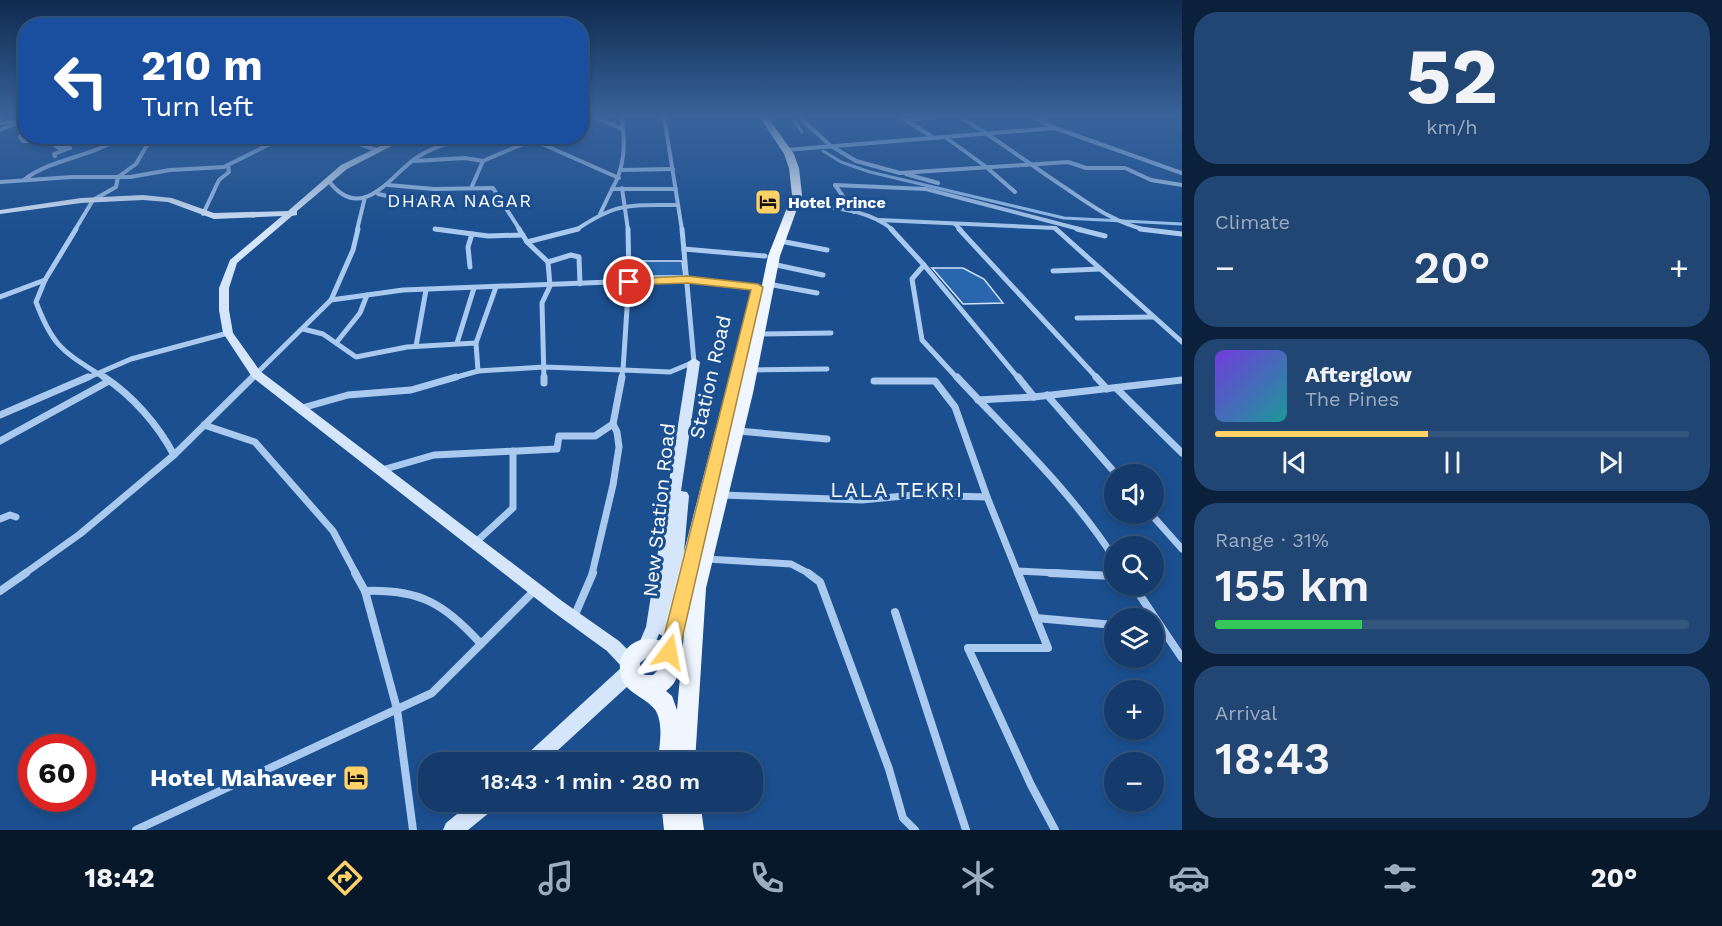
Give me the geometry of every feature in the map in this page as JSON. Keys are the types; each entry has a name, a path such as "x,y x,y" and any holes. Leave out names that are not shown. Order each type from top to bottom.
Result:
{"main road":[{"name":"Station Road","path":"647,658 669,652 769,260 789,194 782,155"},
{"name":"Station Road","path":"769,260 780,241 797,195 794,168 788,155"},
{"name":"Station Road","path":"685,752 697,588 758,334 763,286"},
{"path":"647,658 661,683 646,686 664,704 672,727 670,752"},
{"path":"647,658 678,684 687,709"},
{"path":"674,812 676,830"},
{"path":"690,812 692,830"}],"street":[{"path":"24,179 32,173 87,155"},
{"path":"118,177 128,172 142,155"},
{"path":"0,182 24,179 118,177 228,165 249,155"},
{"path":"361,155 233,262 224,288 224,310 228,333 256,374 574,618 613,646 647,658 542,752"},
{"path":"378,194 423,155"},
{"path":"413,162 465,158 483,161 498,155"},
{"path":"566,155 620,178"},
{"path":"600,214 620,178 621,155"},
{"path":"302,408 348,395 411,390 478,371 544,367 670,372 693,367 684,249 671,155"},
{"path":"846,155 856,161 938,183"},
{"path":"969,155 1015,192"},
{"path":"1016,155 1115,220 1145,230 1182,234"},
{"path":"1130,155 1182,173"},
{"path":"472,186 483,161"},
{"path":"900,173 1068,162 1086,168 1125,168 1151,180 1182,185"},
{"path":"203,214 219,180 229,172 228,165"},
{"path":"620,170 673,169"},
{"path":"118,177 116,187 93,200 45,280 36,302 46,329 61,350 117,386 162,432 174,455"},
{"path":"328,180 336,191 350,196 365,197 378,194 411,201 439,200"},
{"path":"388,185 451,189 472,186 495,190 528,242 548,262 550,286 542,303 544,383"},
{"path":"855,212 835,185 926,189 1106,236"},
{"path":"574,618 596,566 619,447 617,432 613,424 623,370 629,282 626,205 622,188"},
{"path":"612,189 676,189"},
{"path":"0,591 80,534 174,455 331,300 353,250 365,197"},
{"path":"0,212 93,200 161,199 174,201 203,214 233,216 294,213"},
{"path":"794,202 855,212 879,220 1055,228 1182,342"},
{"path":"528,242 575,231 600,214 626,205 678,205"},
{"path":"879,220 911,247 1034,397"},
{"path":"956,224 1107,389"},
{"path":"435,229 472,234 523,235"},
{"path":"470,267 468,247 472,234"},
{"path":"780,241 827,250"},
{"path":"684,249 769,260 823,275"},
{"path":"548,262 571,255 579,257 580,284"},
{"path":"924,265 912,279 922,340 1045,471 1104,542"},
{"path":"1053,271 1101,269"},
{"path":"331,300 426,290 687,279 817,293"},
{"path":"0,297 45,280"},
{"path":"457,343 474,288"},
{"path":"478,371 476,343 496,288"},
{"path":"416,346 426,290"},
{"path":"336,343 360,312 367,295"},
{"path":"1077,318 1154,317"},
{"path":"303,328 323,334 356,357 416,346 476,343"},
{"path":"0,415 131,358 228,333"},
{"path":"758,334 831,333"},
{"name":"New Station Road","path":"647,658 675,574 693,367"},
{"path":"750,370 827,369"},
{"path":"978,400 1034,397 1182,380"},
{"path":"0,441 109,381"},
{"path":"874,381 936,381 955,406 987,497 1048,648 968,648 1031,785 1055,830"},
{"path":"1116,388 1182,453"},
{"path":"1047,395 1107,464"},
{"path":"382,470 434,455 557,449 559,436 595,436 613,424"},
{"path":"204,425 255,442 333,531 365,591 397,709 413,830"},
{"path":"736,431 827,439"},
{"path":"476,542 513,508 513,451"},
{"path":"720,495 862,500 914,495 987,497"},
{"path":"0,519 10,515 16,517"},
{"path":"1160,524 1182,549"},
{"path":"704,558 791,564 802,568 820,582 841,633 889,769 903,818 915,830"},
{"path":"1017,571 1104,575"},
{"path":"136,830 432,693 537,588"},
{"path":"365,591 390,589 413,592 460,620 481,644"},
{"path":"895,612 966,830"},
{"path":"1036,618 1104,625"},
{"path":"1164,631 1182,658"},
{"path":"453,830 475,812"}],"building":[{"path":"638,261 682,261 684,276 639,276"},
{"path":"932,268 963,268 984,279 1003,303 963,304"}],"waterway":[{"path":"829,155 841,162 870,172 1064,218 1182,224"}],"place":[{"name":"Hotel Prince","path":"768,202"},
{"name":"Hotel Mahaveer","path":"356,778"}],"district":[{"name":"DHARA NAGAR","path":"460,200"},
{"name":"LALA TEKRI","path":"897,489"}],"route":[{"path":"629,282 687,279 758,287 669,652"}]}
